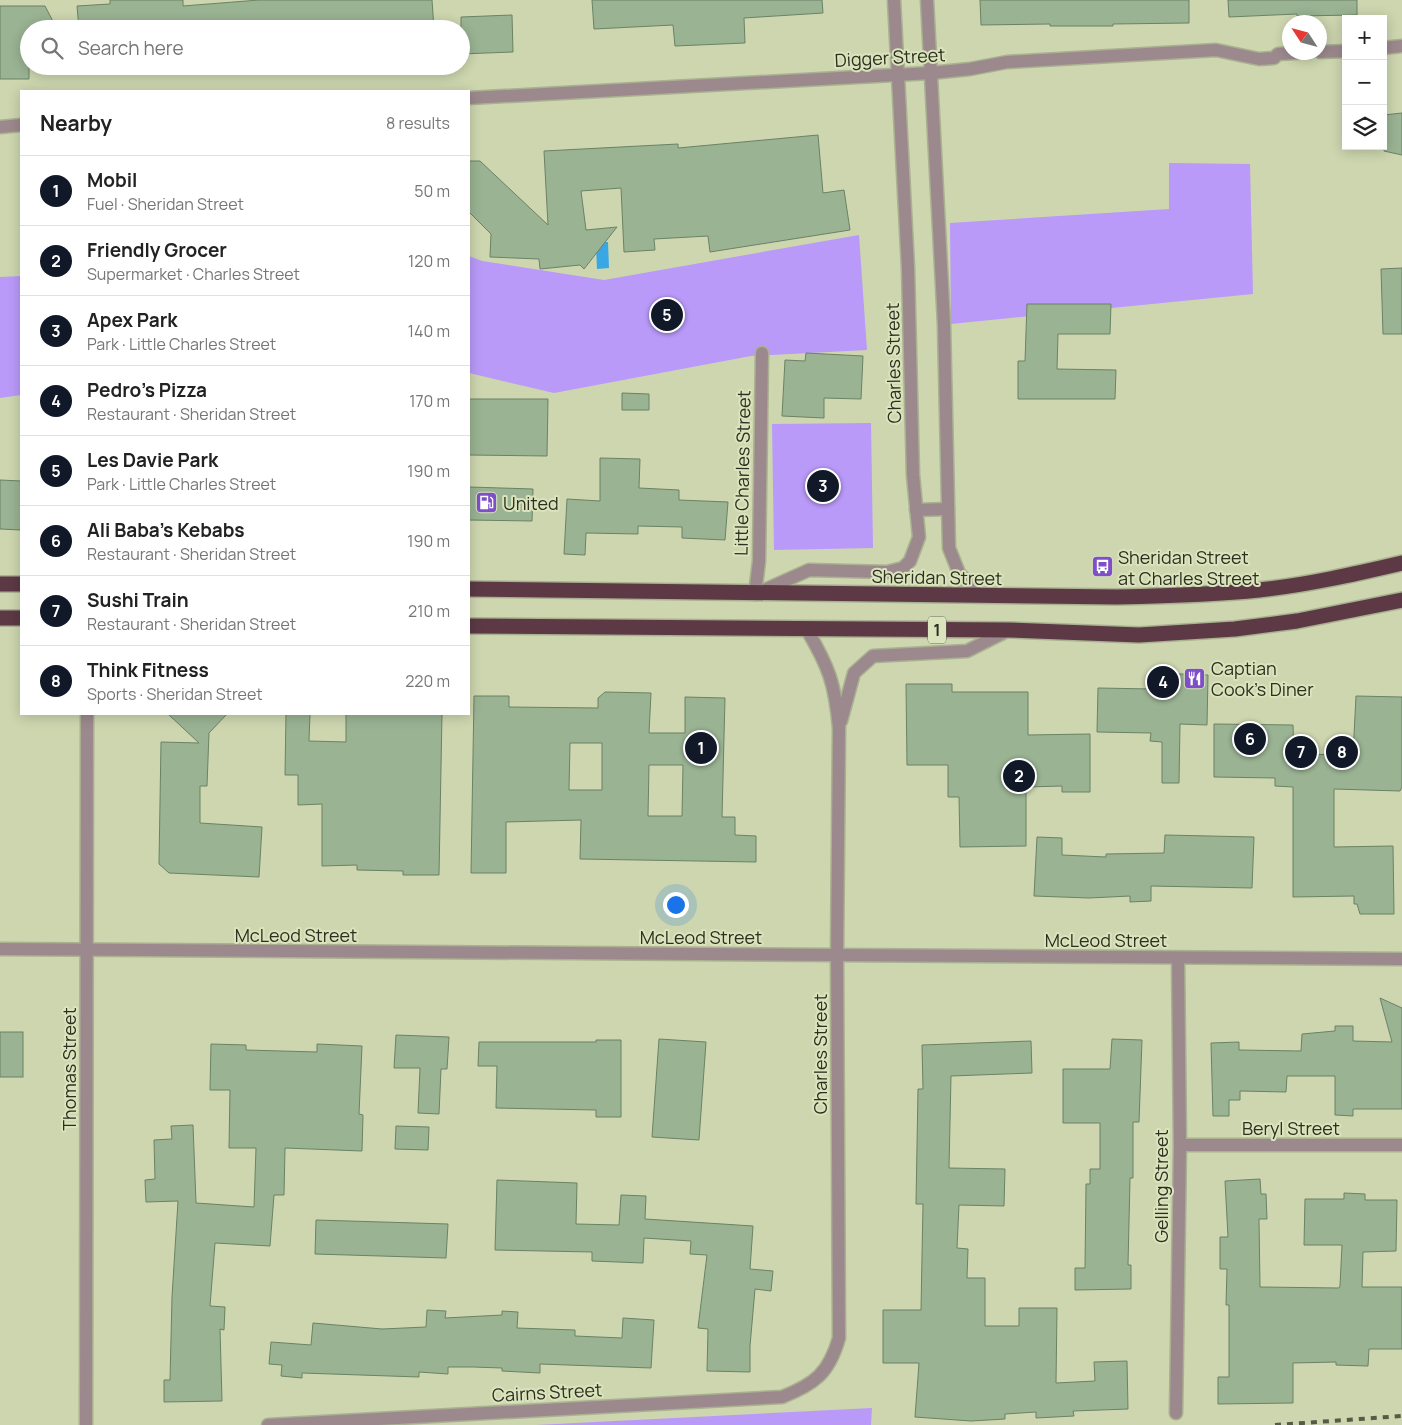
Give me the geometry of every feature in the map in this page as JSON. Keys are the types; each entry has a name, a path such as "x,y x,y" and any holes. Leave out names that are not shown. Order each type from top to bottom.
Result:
{"highway":[{"name":"Sheridan Street","path":"470,588 1081,598 1206,594 1261,590 1336,578 1402,563"},
{"path":"0,584 20,584"},
{"name":"1","path":"470,626 1009,630 1139,635 1188,633 1297,621 1402,600"},
{"path":"0,618 20,618"}],"street":[{"name":"Charles Street","path":"755,594 808,570 887,572 903,568 910,561 919,537 913,475 908,268 894,0"},
{"path":"927,0 944,324 949,548 959,573 980,596"},
{"path":"1387,48 1402,46"},
{"name":"Digger Street","path":"470,98 931,72 970,69 1007,62 1216,50 1259,59 1274,58 1278,54 1282,54"},
{"path":"1327,51 1342,50"},
{"path":"0,127 20,125"},
{"name":"Little Charles Street","path":"755,594 759,561 762,353"},
{"path":"916,510 948,509"},
{"name":"Charles Street","path":"807,630 821,654 833,684 839,728 837,956 839,1338 833,1356 822,1375"},
{"name":"Charles Street","path":"839,728 854,673 873,656 967,651 1009,630"},
{"name":"Thomas Street","path":"86,1425 87,715"},
{"name":"McLeod Street","path":"0,949 1402,959"},
{"name":"Gelling Street","path":"1176,1414 1180,1145 1178,958"},
{"name":"Beryl Street","path":"1180,1145 1402,1145"},
{"name":"Cairns Street","path":"268,1425 782,1397 799,1390 822,1375"}],"shaded area":[{"path":"1169,163 1250,164 1253,294 951,324 950,223 1169,209"},
{"path":"859,235 867,350 751,356 554,393 470,373 470,256 482,261 604,280"},
{"path":"20,276 20,395 0,398 0,277"},
{"path":"871,423 873,548 774,550 772,424"},
{"path":"872,1408 871,1425 536,1425"}],"water":[{"path":"600,242 608,242 609,268 597,269 596,246"}],"building":[{"path":"110,0 183,0 183,6 259,0 432,0 433,20 78,20 77,6 110,4"},
{"path":"592,0 822,0 823,13 744,18 745,43 675,46 673,25 594,29"},
{"path":"980,0 1189,0 1189,23 1113,24 1113,26 1050,26 1050,24 981,25"},
{"path":"1228,0 1357,0 1357,15 1297,14 1229,17"},
{"path":"0,6 45,6 52,20 20,20 20,75 29,75 29,79 0,79"},
{"path":"512,15 513,52 470,54 470,20 461,20 461,17"},
{"path":"1402,113 1402,155 1384,151 1387,150 1387,115"},
{"path":"818,135 823,193 844,190 850,230 710,252 708,236 654,239 655,250 624,252 621,188 581,191 586,230 617,227 584,269 580,265 540,269 539,259 490,257 491,234 470,213 470,161 480,161 548,225 544,151 678,144 678,148"},
{"path":"1402,268 1402,334 1383,334 1381,269"},
{"path":"1027,304 1111,304 1110,334 1058,334 1057,369 1116,370 1115,399 1018,399 1018,361 1025,361"},
{"path":"806,353 863,356 861,399 824,398 824,418 782,416 785,360 805,361"},
{"path":"622,393 649,394 649,410 622,410"},
{"path":"470,399 548,399 547,456 470,455"},
{"path":"600,458 640,459 639,488 679,490 679,500 728,502 725,540 682,538 682,527 638,526 638,534 586,533 585,555 564,554 567,499 600,501"},
{"path":"0,480 20,481 20,530 0,529"},
{"path":"470,487 533,489 532,521 470,520"},
{"path":"1153,673 1208,675 1207,725 1180,724 1179,783 1162,783 1162,742 1150,741 1151,733 1097,732 1098,688 1152,689"},
{"path":"906,684 952,684 952,692 1028,692 1028,735 1090,734 1090,792 1062,792 1062,786 1026,787 1026,846 960,847 959,797 948,797 948,765 907,765"},
{"path":"605,692 651,693 649,733 685,733 685,697 725,698 722,817 735,817 735,835 756,836 756,862 580,859 581,820 506,822 506,873 471,873 474,696 509,696 509,707 598,708 598,698","holes":["570,743 602,743 602,790 569,790","649,765 683,765 682,816 648,816"]},
{"path":"1356,696 1402,697 1402,787 1400,791 1334,789 1334,847 1393,846 1394,914 1360,914 1357,904 1354,904 1354,896 1293,897 1293,787 1275,786 1275,778 1214,777 1214,724 1293,725 1294,754 1353,755"},
{"path":"169,715 226,715 209,733 207,786 200,786 200,823 262,827 259,877 169,873 159,864 161,742 199,743"},
{"path":"286,715 310,715 309,741 346,742 346,715 442,715 439,875 403,875 403,871 357,870 357,865 322,866 322,804 298,805 298,775 285,775"},
{"path":"1165,835 1254,837 1252,888 1151,886 1151,901 1130,902 1130,896 1089,898 1034,896 1037,837 1062,838 1062,855 1106,857 1106,854 1164,853"},
{"path":"1380,998 1402,1008 1402,1109 1353,1109 1353,1116 1335,1115 1335,1076 1287,1076 1286,1092 1240,1091 1240,1100 1229,1100 1229,1116 1213,1116 1211,1043 1239,1042 1239,1050 1301,1051 1302,1034 1335,1031 1335,1026 1353,1026 1353,1041 1392,1042"},
{"path":"0,1032 23,1032 23,1077 0,1077"},
{"path":"396,1035 449,1037 447,1069 441,1069 439,1114 418,1113 420,1068 394,1068"},
{"path":"659,1039 706,1042 699,1140 652,1137"},
{"path":"1112,1039 1142,1040 1139,1122 1133,1122 1133,1178 1130,1178 1128,1265 1131,1265 1131,1289 1075,1290 1075,1268 1085,1268 1086,1184 1090,1184 1090,1169 1100,1169 1100,1123 1063,1123 1063,1069 1110,1069"},
{"path":"596,1040 621,1040 621,1117 596,1117 596,1110 496,1108 497,1066 478,1066 479,1042 596,1042"},
{"path":"1031,1041 1032,1073 951,1076 949,1168 1005,1169 1004,1206 959,1205 957,1248 968,1249 967,1278 985,1278 985,1326 1019,1326 1019,1308 1057,1308 1056,1383 1095,1381 1094,1362 1127,1361 1128,1409 1073,1411 1074,1416 1036,1418 1036,1412 1005,1414 1005,1419 971,1421 915,1417 919,1363 883,1363 883,1310 921,1310 923,1204 916,1204 918,1089 923,1089 922,1045"},
{"path":"211,1044 246,1045 246,1050 317,1052 317,1044 362,1046 359,1114 363,1115 362,1151 285,1148 284,1195 274,1195 270,1246 215,1243 210,1306 225,1307 224,1330 220,1329 222,1401 164,1402 164,1380 170,1380 172,1297 178,1201 146,1202 145,1180 155,1179 154,1140 172,1139 171,1126 193,1125 196,1203 254,1207 256,1148 229,1148 230,1090 210,1090"},
{"path":"396,1126 429,1127 428,1150 395,1149"},
{"path":"1260,1179 1261,1194 1266,1194 1267,1219 1259,1219 1260,1287 1339,1288 1342,1245 1304,1245 1305,1199 1344,1199 1344,1193 1365,1194 1365,1200 1397,1200 1396,1251 1363,1252 1362,1287 1402,1287 1402,1349 1369,1349 1368,1366 1336,1365 1336,1362 1293,1363 1293,1403 1218,1404 1218,1377 1229,1377 1229,1305 1226,1305 1227,1269 1220,1269 1220,1237 1228,1237 1225,1181"},
{"path":"497,1180 577,1183 576,1224 619,1225 621,1195 646,1196 645,1219 753,1226 750,1269 773,1271 771,1291 755,1289 750,1346 750,1372 707,1371 708,1329 698,1328 707,1255 690,1254 691,1241 644,1238 643,1263 592,1261 592,1252 495,1250"},
{"path":"316,1220 448,1224 446,1258 315,1254"},
{"path":"427,1310 446,1311 445,1318 502,1315 502,1311 518,1312 517,1328 575,1330 575,1336 622,1338 623,1318 654,1320 651,1368 540,1364 540,1373 502,1371 502,1368 448,1367 448,1374 419,1372 419,1377 302,1373 302,1378 281,1376 282,1365 269,1364 271,1342 311,1345 313,1323 382,1329 426,1327"}],"railway":[{"path":"1275,1425 1402,1416"}],"place":[{"name":"Les Davie Park","path":"667,315"},
{"name":"Apex Park","path":"823,486"},
{"name":"United","path":"487,503"},
{"name":"Sheridan Street at Charles Street","path":"1102,567"},
{"name":"Captian Cook's Diner","path":"1195,678"},
{"name":"Pedro's Pizza","path":"1163,682"},
{"name":"Ali Baba's Kebabs","path":"1250,739"},
{"name":"Mobil","path":"701,748"},
{"name":"Sushi Train","path":"1301,752"},
{"name":"Think Fitness","path":"1342,752"},
{"name":"Friendly Grocer","path":"1019,776"}]}
